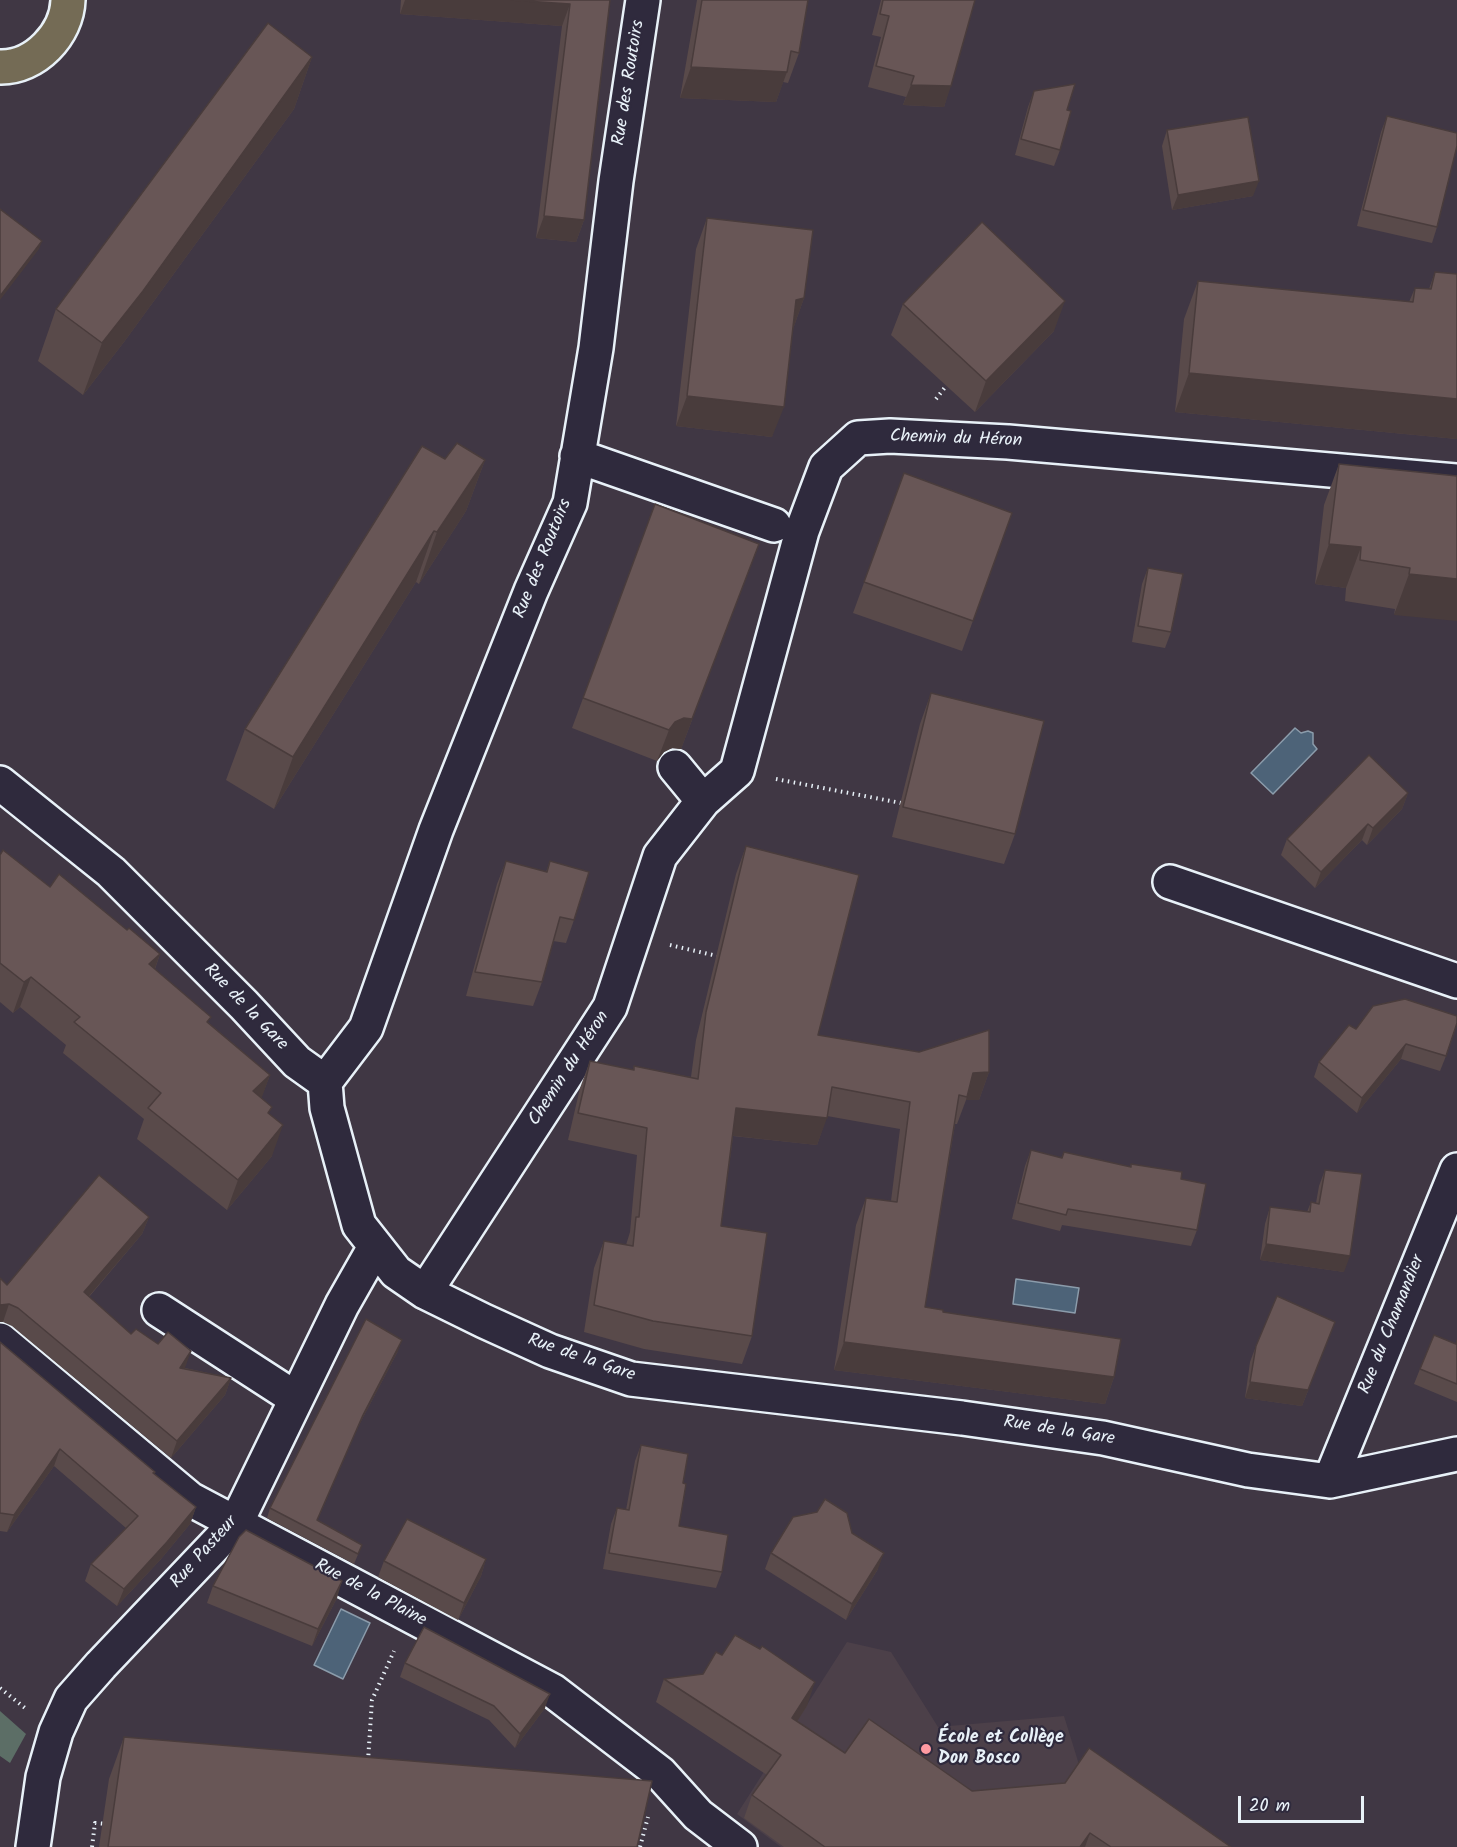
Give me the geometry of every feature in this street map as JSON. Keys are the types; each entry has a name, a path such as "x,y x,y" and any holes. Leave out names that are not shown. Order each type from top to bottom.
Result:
{"main road":[{"path":"0,67 22,63 44,51 60,31 68,0"}],"street":[{"name":"Rue des Routoirs","path":"325,1082 366,1028 436,830 531,591 570,503 596,348 616,181 643,0"},
{"name":"Chemin du Héron","path":"424,1292 610,1007 660,856 704,801 737,771 802,531 826,467 858,438 890,436 1008,442 1457,481"},
{"path":"577,456 774,525"},
{"path":"675,767 704,801"},
{"name":"Rue de la Gare","path":"0,783 111,872 244,1005 297,1062 325,1082 327,1108 359,1225 396,1272 424,1292 484,1321 550,1351 631,1379 962,1418 1103,1438 1248,1470 1330,1481 1457,1454"},
{"path":"1170,882 1457,981"},
{"name":"Rue du Chamandier","path":"1330,1481 1457,1170"},
{"name":"Rue Pasteur","path":"33,1847 43,1777 56,1732 71,1699 100,1665 236,1523 342,1305 375,1247"},
{"path":"159,1310 296,1398"},
{"name":"Rue de la Plaine","path":"0,1340 190,1499 553,1691 660,1773 698,1815 740,1847"}],"path":[{"path":"737,771 901,803"},
{"path":"634,936 717,956"},
{"path":"368,1767 372,1700 410,1615"},
{"path":"92,1847 95,1822 107,1824"}],"shaded area":[{"name":"École et Collège Don Bosco","path":"847,1642 891,1652 938,1727 1064,1716 1081,1771 1190,1847 781,1847 737,1814"}],"green space":[{"path":"0,1711 26,1734 10,1763 0,1756"}],"water":[{"path":"1295,728 1301,733 1308,731 1313,733 1313,744 1317,749 1273,794 1251,773"},
{"path":"1016,1279 1079,1288 1075,1313 1013,1304"},
{"path":"341,1609 370,1623 343,1679 314,1665"}],"building":[{"path":"511,0 610,0 584,220 544,216 570,4"},
{"path":"702,0 808,0 799,53 791,51 787,72 691,67"},
{"path":"883,0 975,0 951,86 911,85 914,76 876,66 889,16 880,14"},
{"path":"268,23 312,57 143,291 102,343 56,309"},
{"path":"1075,84 1067,110 1071,111 1060,150 1021,139 1034,91"},
{"path":"1387,116 1457,133 1457,146 1437,227 1363,210"},
{"path":"1248,117 1259,181 1178,195 1167,130"},
{"path":"0,209 42,241 0,296"},
{"path":"707,218 813,230 804,298 796,300 784,407 687,396"},
{"path":"982,222 1065,301 986,381 903,304"},
{"path":"1435,272 1457,274 1457,399 1189,373 1198,281 1413,302 1415,288 1431,289"},
{"path":"457,443 485,460 437,532 434,531 293,757 245,729 422,446 445,459"},
{"path":"1339,464 1457,476 1457,579 1409,574 1410,568 1360,560 1361,547 1329,544"},
{"path":"904,473 1012,513 973,621 864,582"},
{"path":"655,504 759,544 692,719 684,718 675,722 669,730 583,698"},
{"path":"1148,568 1183,574 1171,632 1138,626"},
{"path":"931,693 1044,721 1015,834 903,807"},
{"path":"1369,755 1408,793 1373,828 1368,824 1321,872 1287,839"},
{"path":"746,846 859,875 818,1035 919,1052 989,1030 989,1072 973,1073 967,1097 959,1095 925,1307 943,1310 943,1312 1121,1339 1114,1377 844,1342 866,1198 897,1202 910,1102 832,1087 827,1118 736,1108 721,1226 767,1233 752,1336 653,1321 594,1305 604,1241 633,1246 636,1217 639,1217 647,1128 578,1113 590,1061 634,1070 634,1066 698,1079 706,1012"},
{"path":"3,850 50,887 59,874 160,954 149,964 211,1017 207,1022 270,1075 253,1091 272,1107 268,1113 283,1125 238,1180 148,1108 161,1093 74,1022 80,1017 31,977 24,982 0,963 0,855"},
{"path":"506,861 547,872 550,861 589,872 574,920 560,917 542,982 475,972"},
{"path":"1405,999 1457,1016 1457,1023 1446,1056 1406,1044 1362,1098 1319,1062 1349,1025 1356,1029 1373,1006"},
{"path":"1031,1150 1062,1158 1064,1152 1131,1167 1131,1164 1182,1172 1181,1179 1206,1184 1197,1230 1068,1209 1066,1215 1018,1203"},
{"path":"1325,1170 1362,1174 1350,1256 1266,1244 1270,1207 1310,1212 1311,1202 1319,1204"},
{"path":"99,1175 149,1217 84,1292 131,1334 136,1329 158,1344 168,1332 191,1351 180,1368 231,1378 177,1441 18,1308 9,1304 0,1305 0,1278 7,1285"},
{"path":"1277,1296 1335,1322 1308,1390 1250,1382 1256,1346"},
{"path":"366,1319 402,1340 363,1415 317,1520 362,1545 358,1554 270,1508"},
{"path":"1434,1335 1456,1344 1457,1340 1457,1384 1420,1369"},
{"path":"0,1342 196,1507 124,1589 91,1564 138,1516 60,1449 14,1515 0,1513"},
{"path":"641,1445 688,1454 679,1526 728,1535 722,1572 609,1553 617,1508 629,1510"},
{"path":"825,1499 847,1513 852,1533 884,1553 852,1604 771,1553 793,1517 817,1512"},
{"path":"407,1519 486,1559 464,1603 384,1561"},
{"path":"246,1530 342,1581 318,1629 213,1586 239,1537"},
{"path":"424,1627 550,1694 520,1734 494,1706 405,1663"},
{"path":"735,1635 760,1649 762,1646 815,1682 792,1718 845,1753 869,1719 972,1791 1065,1783 1089,1748 1231,1847 1111,1847 1090,1833 1080,1847 825,1847 752,1795 781,1755 664,1679 703,1674 716,1652 722,1655"},
{"path":"124,1737 652,1781 637,1847 108,1847"}],"place":[{"name":"École et Collège Don Bosco","path":"926,1749"}]}
